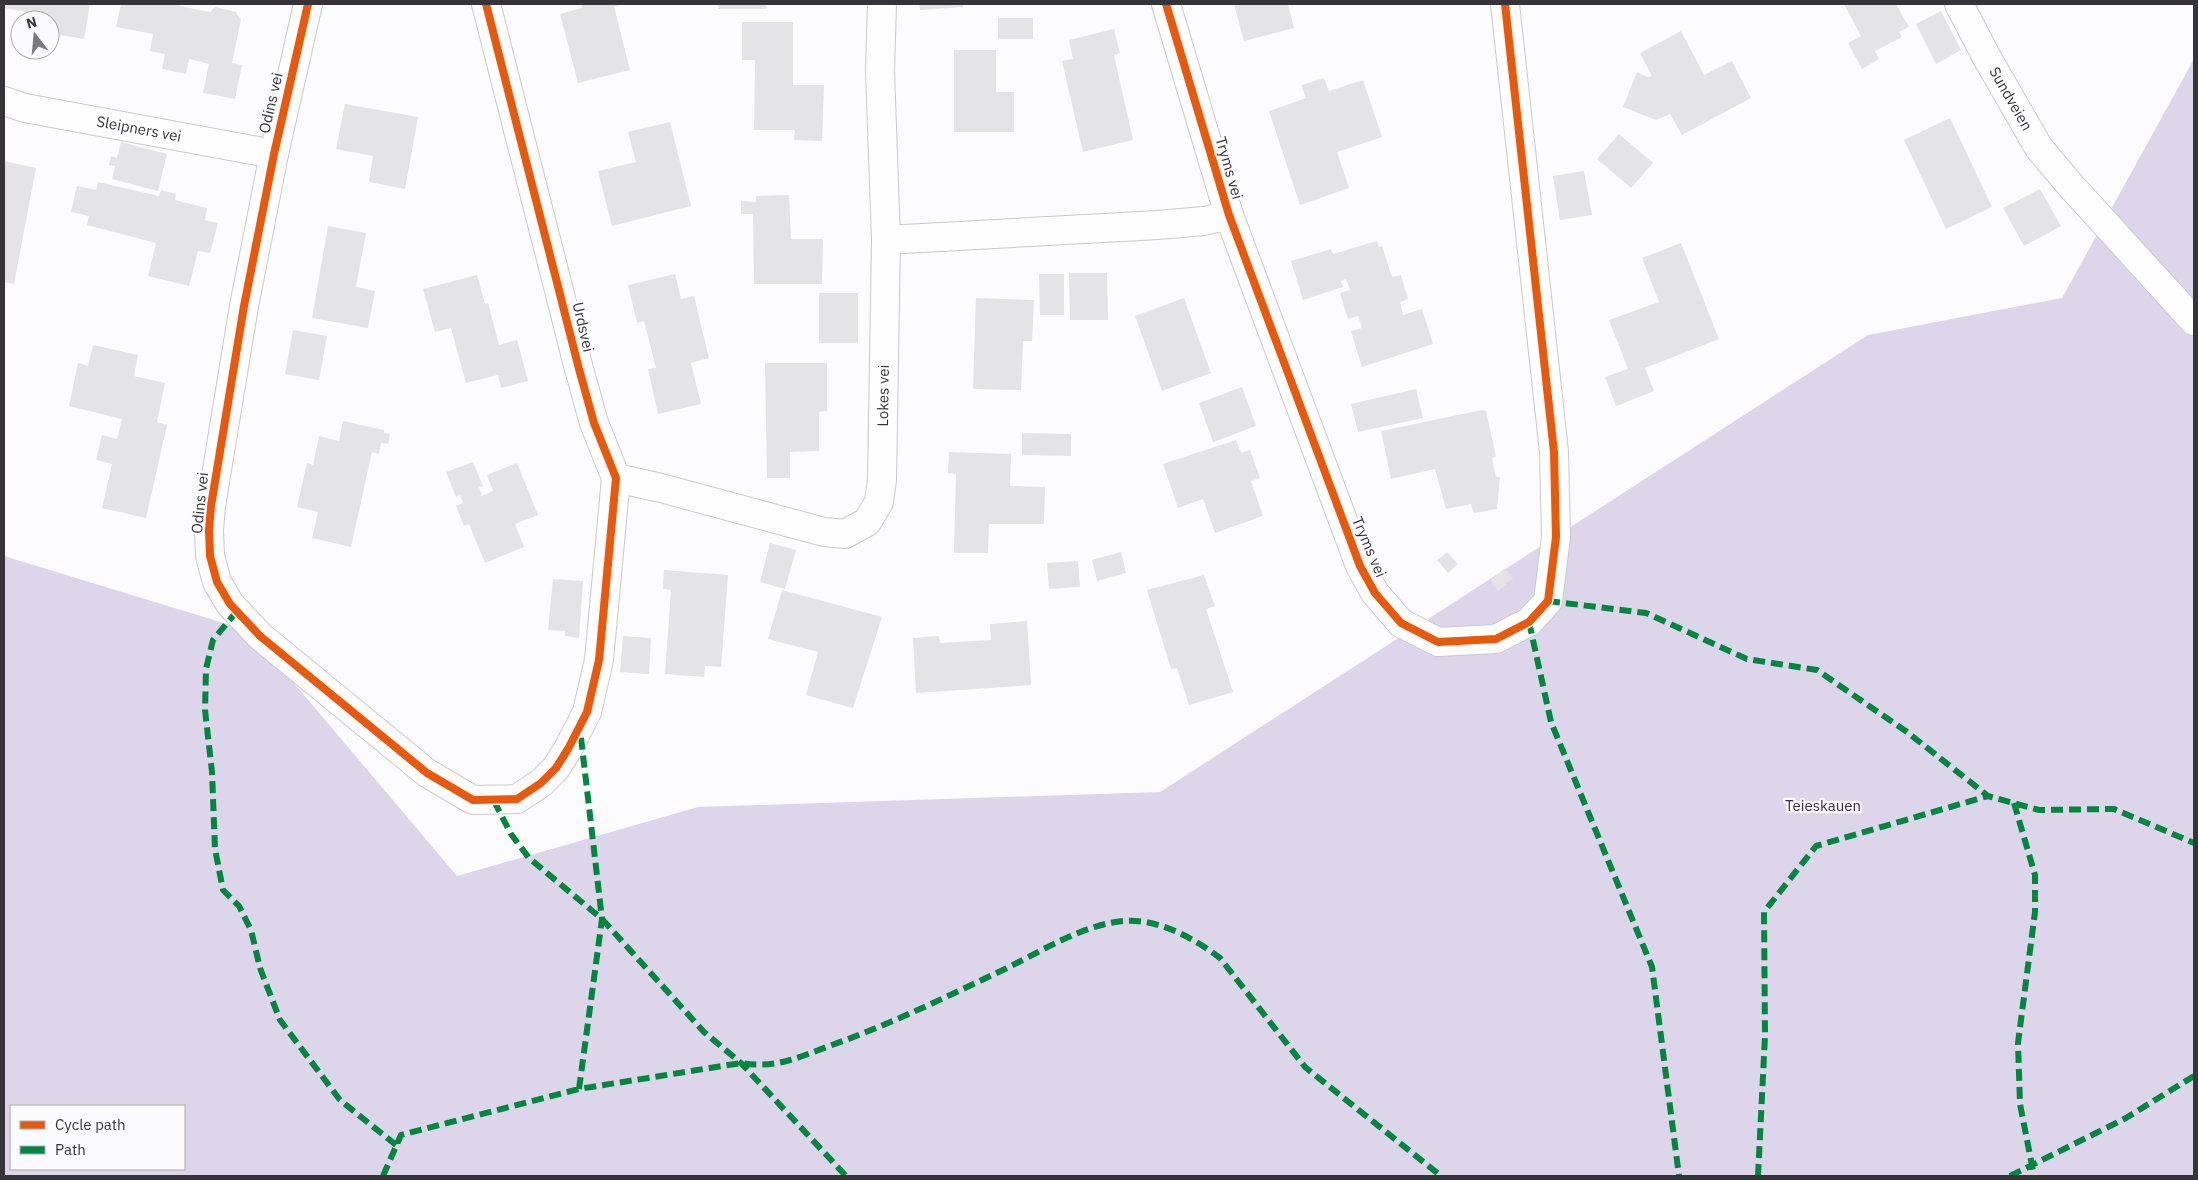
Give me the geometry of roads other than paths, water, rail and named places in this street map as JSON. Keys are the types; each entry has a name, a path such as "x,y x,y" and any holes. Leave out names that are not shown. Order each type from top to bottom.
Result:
{"street":[{"name":"Odins vei","path":"308,4 274,154 244,306 208,530 210,556 218,582 230,604 260,636 427,773 473,800 517,799 541,783 556,768 568,749 586,712 599,660"},
{"name":"Urdsvei","path":"486,4 578,369 594,423 616,478 599,660"},
{"name":"Lokes vei","path":"616,478 661,488 824,532 845,534 866,522 879,502 882,480 886,240 880,71 882,4"},
{"name":"Tryms vei","path":"1166,4 1229,215 1360,566 1374,592 1401,622 1438,642 1496,639 1529,622 1548,601 1556,537 1554,452 1506,4"},
{"name":"Sundveien","path":"1959,4 1986,56 2039,148 2072,188 2194,321"},
{"name":"Sleipners vei","path":"4,101 25,108 274,154"},
{"path":"886,240 1158,225 1204,221 1229,215"}],"park label":[{"name":"Teieskauen","path":"1823,806"}]}
